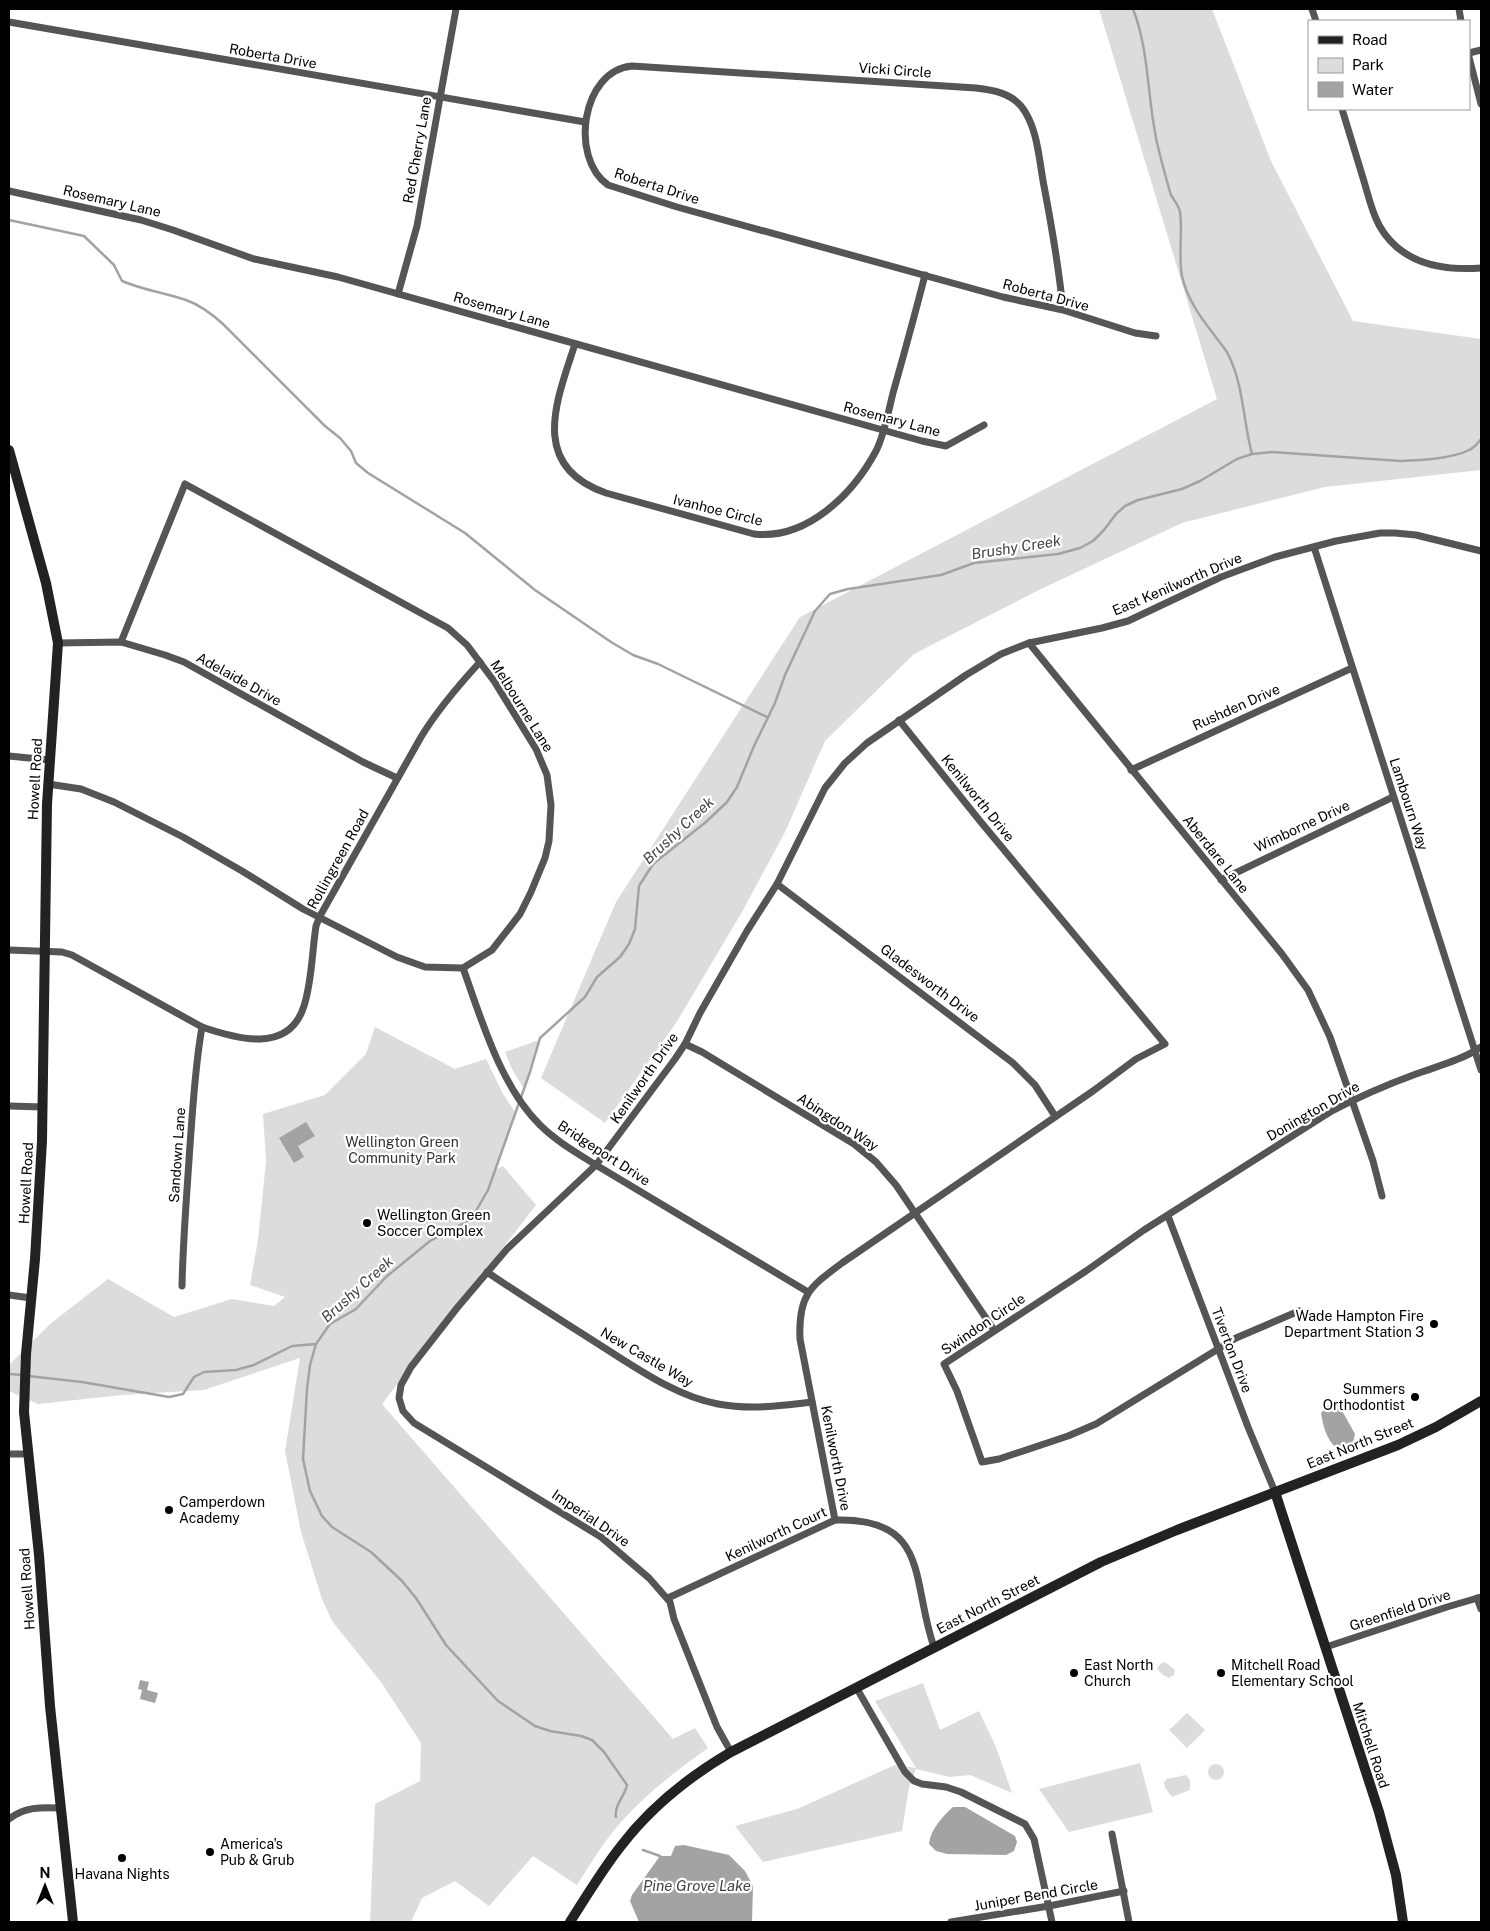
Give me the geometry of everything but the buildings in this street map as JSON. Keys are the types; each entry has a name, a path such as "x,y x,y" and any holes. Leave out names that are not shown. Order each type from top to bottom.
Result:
{"main road":[{"name":"Howell Road","path":"9,450 46,583 58,643 48,784 43,1107 39,1194 24,1401 39,1555 49,1697 73,1922"},
{"name":"East North Street","path":"570,1922 621,1845 645,1817 693,1776 731,1752 1101,1562 1177,1530 1398,1445 1436,1427 1481,1401"},
{"name":"Mitchell Road","path":"1275,1492 1384,1830 1396,1875 1403,1922"}],"street":[{"name":"Red Cherry Lane","path":"398,294 417,226 456,9"},
{"name":"Roberta Drive","path":"9,22 584,122 586,149 591,164 597,176 608,185 677,207 1003,297 1063,310 1135,333 1156,336"},
{"path":"1470,61 1481,104"},
{"name":"Vicki Circle","path":"584,122 600,84 612,72 632,66 976,88 1008,96 1020,105 1032,126 1055,242 1063,310"},
{"path":"1342,110 1373,212 1387,236 1407,254 1424,263 1445,268 1481,268"},
{"name":"Rosemary Lane","path":"9,191 141,220 254,260 338,277 882,430 946,446 984,425"},
{"name":"Ivanhoe Circle","path":"575,344 555,411 554,431 558,450 565,465 578,479 596,490 754,534 770,535 790,531 826,511 849,488 876,451 925,275"},
{"name":"Melbourne Lane","path":"121,642 185,484 448,628 464,641 508,703 542,761 550,788 551,823 544,858 520,914 492,950 463,968"},
{"name":"East Kenilworth Drive","path":"899,720 990,660 1029,642 1128,621 1243,568 1275,557 1314,546 1363,536 1395,533 1416,535 1480,551"},
{"name":"Lambourn Way","path":"1314,546 1393,797 1478,1049 1481,1070"},
{"path":"1480,551 1481,559"},
{"name":"Adelaide Drive","path":"58,643 121,642 165,654 184,662 363,762 397,778"},
{"name":"Aberdare Lane","path":"1029,642 1282,954 1308,990 1330,1037 1373,1161 1382,1196"},
{"name":"Rollingreen Road","path":"9,950 62,952 77,958 202,1027 224,1035 255,1040 275,1037 291,1028 301,1015 306,1002 315,933 320,916 397,778 437,711 480,662"},
{"name":"Rushden Drive","path":"1131,770 1352,668"},
{"name":"Kenilworth Drive","path":"403,1411 399,1398 402,1381 457,1308 507,1249 596,1165 685,1044 732,956 777,884 820,796 832,778 867,743 899,720 1164,1044 1136,1059 915,1212 819,1280 808,1292 800,1320 800,1332 836,1520"},
{"path":"9,756 49,760"},
{"path":"48,784 81,789 114,802 242,870 303,909 409,962 434,968 463,968"},
{"name":"Wimborne Drive","path":"1221,880 1393,797"},
{"name":"Gladesworth Drive","path":"777,884 1013,1063 1035,1085 1055,1116"},
{"name":"Bridgeport Drive","path":"463,968 498,1062 510,1085 529,1113 552,1136 596,1165 808,1292"},
{"name":"Sandown Lane","path":"182,1286 182,1250 198,1051 202,1027"},
{"name":"Abingdon Way","path":"685,1044 742,1076 861,1149 886,1172 994,1330"},
{"name":"Donington Drive","path":"1168,1216 1352,1100 1478,1049"},
{"path":"9,1106 43,1107"},
{"name":"Swindon Circle","path":"1168,1216 944,1364 957,1391 982,1462 1008,1456 1068,1436 1096,1424 1122,1410 1218,1348"},
{"name":"Tiverton Drive","path":"1168,1216 1248,1427 1275,1492"},
{"name":"New Castle Way","path":"487,1272 620,1357 690,1396 717,1404 748,1408 812,1402"},
{"path":"9,1295 31,1298"},
{"path":"1218,1348 1236,1338 1299,1311"},
{"name":"Imperial Drive","path":"403,1411 420,1427 601,1537 638,1566 668,1598 717,1727 731,1752"},
{"path":"9,1454 28,1454"},
{"name":"Kenilworth Court","path":"668,1598 836,1520 849,1519 875,1524 891,1531 902,1541 913,1558 926,1625 934,1647"},
{"path":"1479,1598 1481,1609"},
{"name":"Greenfield Drive","path":"1326,1647 1479,1598"},
{"path":"856,1687 905,1772 914,1781 961,1792 1025,1824 1034,1839 1052,1922"},
{"path":"9,1819 34,1807 60,1808"},
{"path":"1112,1834 1129,1922"},
{"name":"Juniper Bend Circle","path":"951,1922 976,1920 1124,1891"}],"green space":[{"path":"1099,9 1212,9 1271,161 1353,321 1481,339 1481,470 1325,487 1182,523 1043,588 914,654 825,741 785,832 742,912 676,1023 605,1123 541,1078 616,902 800,617 1217,399"},
{"name":"Wellington Green Community Park","path":"375,1027 455,1069 486,1059 503,1094 515,1112 495,1170 503,1166 536,1205 382,1404 673,1739 695,1728 708,1748 669,1777 633,1809 607,1839 577,1885 533,1856 489,1906 455,1881 422,1898 411,1922 370,1922 375,1804 420,1781 421,1743 381,1682 332,1621 322,1599 301,1532 285,1451 300,1358 204,1390 122,1395 38,1404 9,1391 9,1365 50,1324 108,1279 174,1317 232,1299 274,1306 285,1297 250,1285 258,1240 266,1161 263,1114 325,1095 366,1054"},
{"path":"539,1040 524,1089 512,1069 505,1052"},
{"path":"1165,1662 1175,1670 1174,1675 1169,1678 1157,1669 1160,1664"},
{"path":"923,1683 940,1730 979,1711 996,1747 1012,1793 970,1775 950,1777 916,1769 909,1787 902,1831 763,1862 735,1826 797,1809 895,1765 916,1768 875,1701"},
{"path":"1187,1713 1205,1730 1187,1748 1169,1730"},
{"path":"1140,1763 1153,1812 1069,1832 1039,1789"},
{"path":"1213,1764 1219,1764 1224,1769 1222,1778 1213,1780 1208,1775 1208,1769"},
{"path":"1186,1775 1190,1780 1190,1790 1172,1797 1165,1788 1164,1782 1167,1779"}],"water":[{"path":"306,1122 315,1136 298,1146 304,1157 294,1163 279,1138"},
{"path":"1335,1404 1340,1407 1355,1434 1353,1443 1347,1447 1336,1448 1327,1436 1324,1427 1321,1413 1328,1405"},
{"path":"140,1680 149,1682 147,1690 158,1693 155,1703 140,1699 142,1690 138,1689"},
{"path":"953,1807 965,1807 1015,1836 1017,1842 1014,1851 1006,1855 947,1854 936,1851 929,1844 930,1839 941,1819"},
{"name":"Pine Grove Lake","path":"684,1845 729,1855 745,1871 753,1886 752,1922 639,1922 630,1901 632,1895 660,1856 671,1856 675,1846"}],"waterway":[{"path":"1133,9 1143,42 1154,130 1171,195 1178,205 1180,212 1180,260 1184,284 1195,308 1227,352 1233,366 1240,391 1252,454"},
{"path":"9,220 84,236 114,265 122,281 186,300 206,310 223,324 325,426 340,438 351,451 356,463 368,473 465,533 535,590 611,642 633,655 658,664 767,717"},
{"name":"Brushy Creek","path":"616,1817 618,1805 627,1785 604,1752 592,1740 535,1726 498,1701 446,1645 416,1598 402,1581 371,1552 332,1527 322,1516 310,1491 303,1459 307,1389 310,1365 316,1344 330,1324 356,1309 386,1277 430,1241 466,1222 473,1216 488,1190 530,1072 540,1038 585,997 597,977 620,957 629,944 635,929 639,886 653,864 706,822 727,802 737,787 815,611 830,594 848,589 941,575 974,563 1058,554 1080,548 1093,541 1125,506 1138,500 1182,489 1200,481 1237,459 1252,454 1272,452 1401,461 1417,460 1462,453 1473,448 1481,439"},
{"name":"Brushy Creek","path":"28,1376 82,1382 169,1397 183,1394 194,1377 204,1372 236,1370 254,1365 292,1346 316,1344"},
{"name":"Brushy Creek","path":"9,1374 23,1375"},
{"path":"643,1850 660,1856"}],"place":[{"name":"Wellington Green Soccer Complex","path":"367,1223"},
{"name":"Wade Hampton Fire Department Station 3","path":"1434,1324"},
{"name":"Summers Orthodontist","path":"1415,1397"},
{"name":"Camperdown Academy","path":"169,1510"},
{"name":"East North Church","path":"1074,1673"},
{"name":"Mitchell Road Elementary School","path":"1221,1673"},
{"name":"America's Pub & Grub","path":"210,1852"},
{"name":"Havana Nights","path":"122,1858"}]}
